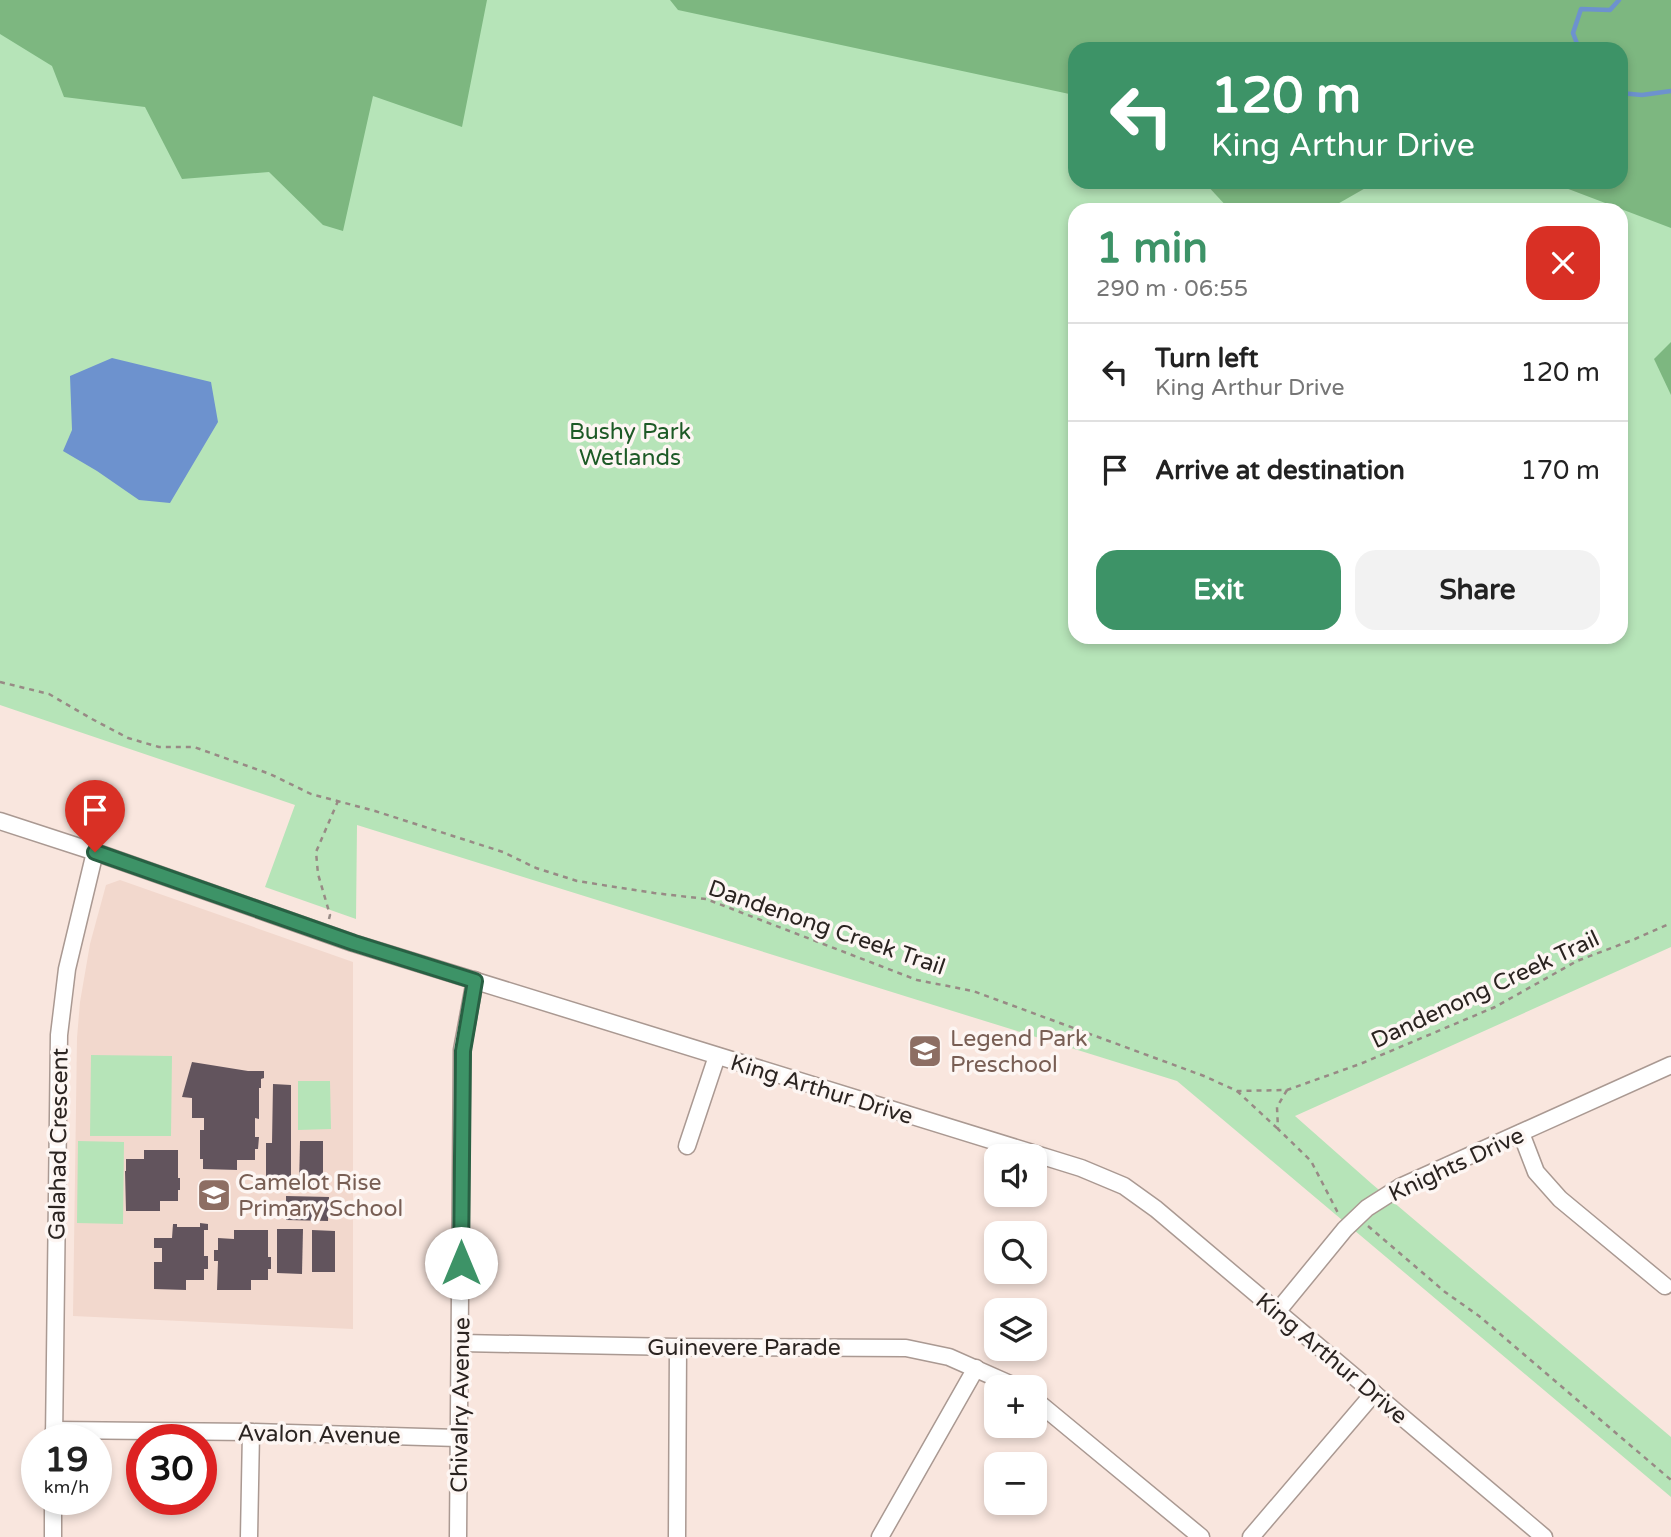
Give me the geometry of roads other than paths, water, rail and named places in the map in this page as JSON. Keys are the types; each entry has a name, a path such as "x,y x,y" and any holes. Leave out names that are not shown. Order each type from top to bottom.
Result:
{"street":[{"name":"King Arthur Drive","path":"0,821 326,933 1082,1168 1124,1186 1156,1209 1544,1537"},
{"name":"Galahad Crescent","path":"54,1424 60,1035 67,969 95,852"},
{"name":"Chivalry Avenue","path":"458,1537 463,1051 475,981"},
{"path":"687,1146 717,1056"},
{"name":"Knights Drive","path":"1278,1312 1345,1228 1367,1208 1400,1187 1671,1065"},
{"path":"1521,1133 1536,1172 1560,1199 1665,1286"},
{"name":"Guinevere Parade","path":"461,1343 906,1348 949,1357 991,1375"},
{"path":"677,1537 678,1347"},
{"path":"880,1537 976,1368"},
{"path":"1251,1537 1374,1393"},
{"path":"1047,1410 1202,1537"},
{"name":"Avalon Avenue","path":"112,1434 250,1432 458,1438"},
{"path":"249,1537 250,1432"},
{"path":"53,1537 54,1515"}],"water":[{"path":"112,358 211,382 218,422 170,503 139,500 63,451 72,430 70,376"}],"waterway":[{"path":"1576,42 1573,33 1581,9 1610,10 1619,0"},
{"path":"1628,94 1642,95 1671,91"}],"place":[{"name":"Legend Park Preschool","path":"925,1051"},
{"name":"Camelot Rise Primary School","path":"214,1195"}],"park label":[{"name":"Bushy Park Wetlands","path":"630,444"}]}
